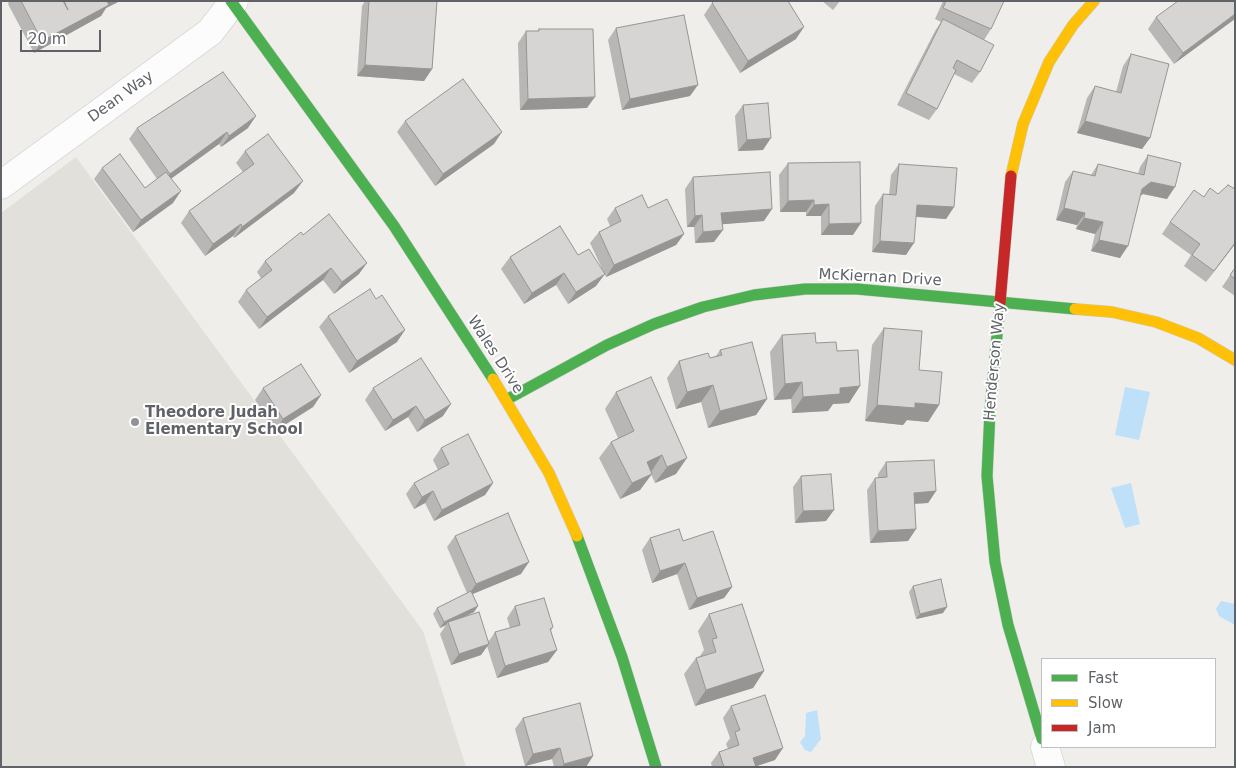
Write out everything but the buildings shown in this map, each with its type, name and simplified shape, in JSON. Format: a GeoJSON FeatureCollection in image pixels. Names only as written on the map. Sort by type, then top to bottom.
{"type":"FeatureCollection","features":[{"type":"Feature","properties":{"kind":"street","name":"Henderson Way"},"geometry":{"type":"LineString","coordinates":[[1041,736],[1008,625],[995,562],[987,476],[990,411],[1012,168],[1023,124],[1030,103],[1049,62],[1073,24],[1094,1]]}},
{"type":"Feature","properties":{"kind":"street","name":"Dean Way"},"geometry":{"type":"LineString","coordinates":[[1,186],[210,32],[232,2]]}},
{"type":"Feature","properties":{"kind":"street","name":"Wales Drive"},"geometry":{"type":"LineString","coordinates":[[232,2],[394,226],[506,400],[549,472],[589,564],[622,657],[656,767]]}},
{"type":"Feature","properties":{"kind":"street","name":"McKiernan Drive"},"geometry":{"type":"LineString","coordinates":[[506,400],[607,346],[654,324],[703,307],[754,295],[805,289],[857,289],[1112,312],[1156,322],[1198,338],[1235,360]]}},
{"type":"Feature","properties":{"kind":"street"},"geometry":{"type":"LineString","coordinates":[[1045,748],[1051,767]]}},
{"type":"Feature","properties":{"kind":"shaded area","name":"Theodore Judah Elementary School"},"geometry":{"type":"Polygon","coordinates":[[[76,157],[423,631],[466,767],[1,767],[1,213],[76,157]]]}},
{"type":"Feature","properties":{"kind":"water"},"geometry":{"type":"Polygon","coordinates":[[[1125,387],[1150,392],[1139,440],[1115,435],[1125,387]]]}},
{"type":"Feature","properties":{"kind":"water"},"geometry":{"type":"Polygon","coordinates":[[[1131,483],[1140,524],[1125,528],[1111,488],[1131,483]]]}},
{"type":"Feature","properties":{"kind":"water"},"geometry":{"type":"Polygon","coordinates":[[[1221,601],[1235,604],[1235,625],[1219,616],[1216,609],[1221,601]]]}},
{"type":"Feature","properties":{"kind":"water"},"geometry":{"type":"Polygon","coordinates":[[[817,710],[821,739],[811,752],[805,750],[800,742],[805,736],[806,713],[817,710]]]}},
{"type":"Feature","properties":{"kind":"traffic: fast"},"geometry":{"type":"LineString","coordinates":[[231,1],[394,226],[493,379]]}},
{"type":"Feature","properties":{"kind":"traffic: fast"},"geometry":{"type":"LineString","coordinates":[[506,400],[607,345],[654,324],[703,307],[754,295],[805,289],[857,289],[1075,309]]}},
{"type":"Feature","properties":{"kind":"traffic: fast"},"geometry":{"type":"LineString","coordinates":[[1000,303],[990,411],[987,476],[995,562],[1008,625],[1041,736]]}},
{"type":"Feature","properties":{"kind":"traffic: fast"},"geometry":{"type":"LineString","coordinates":[[577,536],[622,657],[656,767]]}},
{"type":"Feature","properties":{"kind":"traffic: slow"},"geometry":{"type":"LineString","coordinates":[[1011,176],[1023,124],[1049,62],[1073,25],[1094,1]]}},
{"type":"Feature","properties":{"kind":"traffic: slow"},"geometry":{"type":"LineString","coordinates":[[1075,309],[1112,312],[1156,322],[1198,338],[1235,360]]}},
{"type":"Feature","properties":{"kind":"traffic: slow"},"geometry":{"type":"LineString","coordinates":[[493,379],[549,473],[577,536]]}},
{"type":"Feature","properties":{"kind":"traffic: jam"},"geometry":{"type":"LineString","coordinates":[[1000,303],[1011,176]]}},
{"type":"Feature","properties":{"kind":"place","name":"Theodore Judah Elementary School"},"geometry":{"type":"Point","coordinates":[135,422]}}]}
